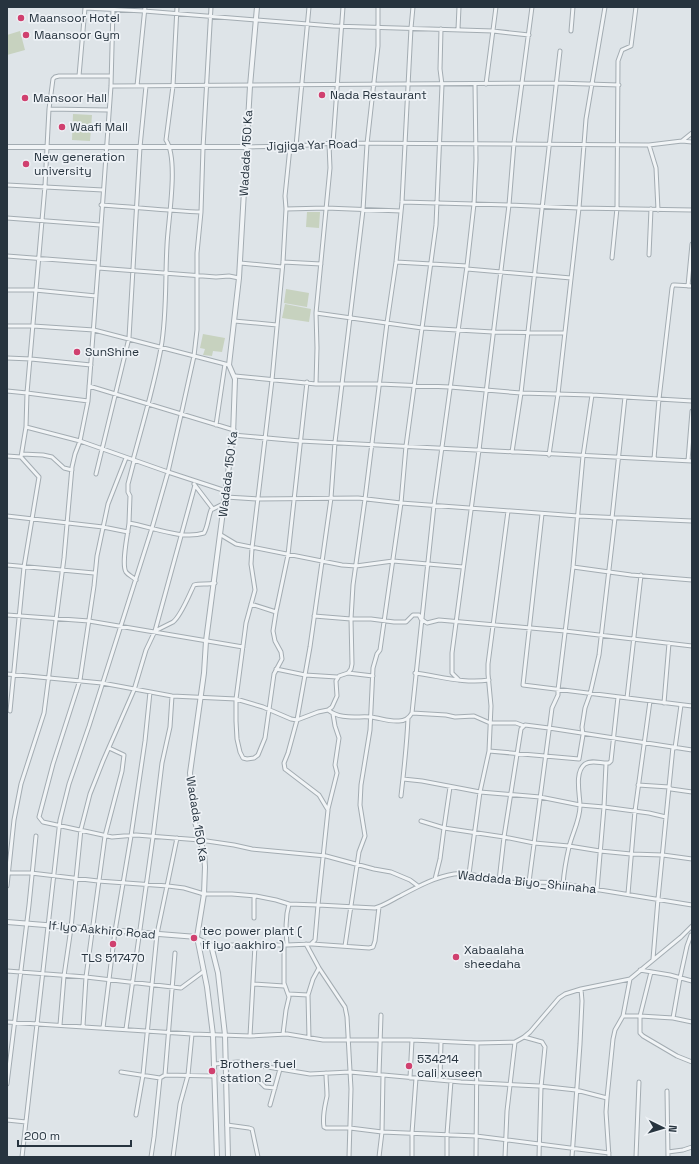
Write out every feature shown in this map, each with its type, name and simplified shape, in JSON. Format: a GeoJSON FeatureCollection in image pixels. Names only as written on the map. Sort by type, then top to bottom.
{"type":"FeatureCollection","features":[{"type":"Feature","properties":{"kind":"street"},"geometry":{"type":"LineString","coordinates":[[136,580],[124,569],[124,555],[129,524],[130,496],[128,492],[128,484],[148,405],[161,348],[164,327],[172,181],[171,147],[166,140],[173,86],[177,7]]}},
{"type":"Feature","properties":{"kind":"street"},"geometry":{"type":"LineString","coordinates":[[22,1157],[36,1024],[64,799],[89,726],[152,528],[182,415],[194,356],[197,330],[198,234],[201,212],[211,7]]}},
{"type":"Feature","properties":{"kind":"street","name":"Wadada 150 Ka"},"geometry":{"type":"LineString","coordinates":[[217,1157],[215,1076],[212,1035],[204,971],[198,938],[204,894],[205,867],[195,822],[190,773],[234,432],[235,376],[227,364],[239,278],[250,86],[257,7]]}},
{"type":"Feature","properties":{"kind":"street"},"geometry":{"type":"LineString","coordinates":[[296,146],[309,7]]}},
{"type":"Feature","properties":{"kind":"street"},"geometry":{"type":"LineString","coordinates":[[333,143],[343,7]]}},
{"type":"Feature","properties":{"kind":"street"},"geometry":{"type":"LineString","coordinates":[[328,810],[319,795],[284,769],[284,763],[297,720],[305,675],[331,498],[335,442],[363,210],[367,144],[374,85],[378,7]]}},
{"type":"Feature","properties":{"kind":"street"},"geometry":{"type":"LineString","coordinates":[[348,673],[352,669],[351,619],[353,586],[396,262],[402,202],[413,7]]}},
{"type":"Feature","properties":{"kind":"street"},"geometry":{"type":"LineString","coordinates":[[458,29],[459,7]]}},
{"type":"Feature","properties":{"kind":"street"},"geometry":{"type":"LineString","coordinates":[[486,84],[496,7]]}},
{"type":"Feature","properties":{"kind":"street"},"geometry":{"type":"LineString","coordinates":[[459,680],[452,673],[452,653],[479,450],[485,391],[509,205],[514,143],[532,7]]}},
{"type":"Feature","properties":{"kind":"street"},"geometry":{"type":"LineString","coordinates":[[570,31],[573,7]]}},
{"type":"Feature","properties":{"kind":"street"},"geometry":{"type":"LineString","coordinates":[[549,455],[558,394],[579,208],[583,144],[591,84],[605,7]]}},
{"type":"Feature","properties":{"kind":"street"},"geometry":{"type":"LineString","coordinates":[[612,258],[617,208],[618,61],[622,50],[631,46],[636,7]]}},
{"type":"Feature","properties":{"kind":"street"},"geometry":{"type":"LineString","coordinates":[[79,76],[85,8],[144,9],[176,14],[378,28],[493,30],[529,35]]}},
{"type":"Feature","properties":{"kind":"street"},"geometry":{"type":"LineString","coordinates":[[7,886],[14,820],[21,784],[44,713],[57,619],[72,470],[75,454],[80,441],[88,401],[108,110],[111,86],[113,8]]}},
{"type":"Feature","properties":{"kind":"street"},"geometry":{"type":"LineString","coordinates":[[137,86],[144,9]]}},
{"type":"Feature","properties":{"kind":"street"},"geometry":{"type":"LineString","coordinates":[[345,946],[360,847],[365,833],[360,805],[362,778],[372,717],[373,668],[377,654],[380,650],[393,561],[401,503],[406,446],[436,225],[442,85],[440,69],[441,29]]}},
{"type":"Feature","properties":{"kind":"street"},"geometry":{"type":"LineString","coordinates":[[512,452],[521,393],[560,51]]}},
{"type":"Feature","properties":{"kind":"street"},"geometry":{"type":"LineString","coordinates":[[10,711],[24,567],[39,476],[22,456],[26,428],[27,393],[45,186],[49,109],[53,79],[55,77],[111,76]]}},
{"type":"Feature","properties":{"kind":"street"},"geometry":{"type":"LineString","coordinates":[[111,86],[301,86],[337,84],[442,85],[557,83],[619,85]]}},
{"type":"Feature","properties":{"kind":"street"},"geometry":{"type":"LineString","coordinates":[[328,710],[333,714],[342,717],[372,717],[398,721],[408,718],[412,713],[415,673],[441,447],[467,267],[474,204],[475,84]]}},
{"type":"Feature","properties":{"kind":"street"},"geometry":{"type":"LineString","coordinates":[[96,474],[129,338],[140,147],[146,86]]}},
{"type":"Feature","properties":{"kind":"street"},"geometry":{"type":"LineString","coordinates":[[49,109],[108,110]]}},
{"type":"Feature","properties":{"kind":"street"},"geometry":{"type":"LineString","coordinates":[[682,141],[692,133]]}},
{"type":"Feature","properties":{"kind":"street","name":"Jigjiga Yar Road"},"geometry":{"type":"LineString","coordinates":[[7,147],[203,148],[296,146],[333,143],[649,145],[682,141],[692,142]]}},
{"type":"Feature","properties":{"kind":"street"},"geometry":{"type":"LineString","coordinates":[[316,384],[318,348],[316,312],[330,168],[329,144]]}},
{"type":"Feature","properties":{"kind":"street"},"geometry":{"type":"LineString","coordinates":[[649,145],[656,168],[658,210]]}},
{"type":"Feature","properties":{"kind":"street"},"geometry":{"type":"LineString","coordinates":[[290,146],[285,196],[286,209],[283,262],[272,380],[252,548],[251,564],[255,590],[246,623],[236,698],[237,739],[240,752],[243,758],[247,759],[254,758],[258,755],[265,738],[273,679],[276,669],[282,659],[281,652],[274,636],[276,612],[288,555],[307,382]]}},
{"type":"Feature","properties":{"kind":"street"},"geometry":{"type":"LineString","coordinates":[[7,186],[45,186],[103,190]]}},
{"type":"Feature","properties":{"kind":"street"},"geometry":{"type":"LineString","coordinates":[[402,202],[692,210]]}},
{"type":"Feature","properties":{"kind":"street"},"geometry":{"type":"LineString","coordinates":[[102,205],[201,212]]}},
{"type":"Feature","properties":{"kind":"street"},"geometry":{"type":"LineString","coordinates":[[286,209],[326,208],[401,211]]}},
{"type":"Feature","properties":{"kind":"street"},"geometry":{"type":"LineString","coordinates":[[649,255],[651,209]]}},
{"type":"Feature","properties":{"kind":"street"},"geometry":{"type":"LineString","coordinates":[[7,218],[100,225]]}},
{"type":"Feature","properties":{"kind":"street"},"geometry":{"type":"LineString","coordinates":[[654,459],[659,399],[672,288],[673,285],[690,286],[692,244]]}},
{"type":"Feature","properties":{"kind":"street"},"geometry":{"type":"LineString","coordinates":[[7,256],[98,263]]}},
{"type":"Feature","properties":{"kind":"street"},"geometry":{"type":"LineString","coordinates":[[283,262],[320,264]]}},
{"type":"Feature","properties":{"kind":"street"},"geometry":{"type":"LineString","coordinates":[[396,262],[467,267],[570,278]]}},
{"type":"Feature","properties":{"kind":"street"},"geometry":{"type":"LineString","coordinates":[[240,263],[282,267]]}},
{"type":"Feature","properties":{"kind":"street"},"geometry":{"type":"LineString","coordinates":[[98,268],[223,277],[229,276],[239,278]]}},
{"type":"Feature","properties":{"kind":"street"},"geometry":{"type":"LineString","coordinates":[[7,290],[35,290],[96,296]]}},
{"type":"Feature","properties":{"kind":"street"},"geometry":{"type":"LineString","coordinates":[[316,312],[422,328],[493,332],[564,333]]}},
{"type":"Feature","properties":{"kind":"street"},"geometry":{"type":"LineString","coordinates":[[234,321],[277,325]]}},
{"type":"Feature","properties":{"kind":"street"},"geometry":{"type":"LineString","coordinates":[[7,326],[94,330],[227,364],[216,425]]}},
{"type":"Feature","properties":{"kind":"street"},"geometry":{"type":"LineString","coordinates":[[7,358],[91,365]]}},
{"type":"Feature","properties":{"kind":"street"},"geometry":{"type":"LineString","coordinates":[[235,376],[316,384],[379,384],[450,387],[485,391],[692,401]]}},
{"type":"Feature","properties":{"kind":"street"},"geometry":{"type":"LineString","coordinates":[[89,386],[216,425],[234,432],[266,437],[300,441],[441,447],[549,455],[692,461]]}},
{"type":"Feature","properties":{"kind":"street"},"geometry":{"type":"LineString","coordinates":[[7,391],[88,401]]}},
{"type":"Feature","properties":{"kind":"street"},"geometry":{"type":"LineString","coordinates":[[529,882],[552,708],[558,695],[573,567],[583,456],[592,395]]}},
{"type":"Feature","properties":{"kind":"street"},"geometry":{"type":"LineString","coordinates":[[489,751],[579,759],[584,734],[582,727],[585,708],[598,661],[609,572],[626,397]]}},
{"type":"Feature","properties":{"kind":"street"},"geometry":{"type":"LineString","coordinates":[[688,461],[692,411]]}},
{"type":"Feature","properties":{"kind":"street"},"geometry":{"type":"LineString","coordinates":[[26,428],[80,441],[226,491]]}},
{"type":"Feature","properties":{"kind":"street"},"geometry":{"type":"LineString","coordinates":[[7,456],[43,454],[52,458],[64,468],[72,470]]}},
{"type":"Feature","properties":{"kind":"street"},"geometry":{"type":"LineString","coordinates":[[126,458],[108,504],[103,527],[94,574],[80,680],[53,764],[39,817],[43,822],[81,829],[112,837],[131,836],[200,840],[234,845],[252,850],[322,856],[392,872],[410,880],[418,886]]}},
{"type":"Feature","properties":{"kind":"street"},"geometry":{"type":"LineString","coordinates":[[193,480],[194,484],[213,509]]}},
{"type":"Feature","properties":{"kind":"street"},"geometry":{"type":"LineString","coordinates":[[60,1025],[64,976],[71,928],[81,829],[90,794],[134,690],[146,650],[155,631],[194,484]]}},
{"type":"Feature","properties":{"kind":"street"},"geometry":{"type":"LineString","coordinates":[[226,497],[258,500],[294,498],[365,499],[542,514],[692,521]]}},
{"type":"Feature","properties":{"kind":"street"},"geometry":{"type":"LineString","coordinates":[[129,524],[181,534],[196,535],[204,533],[207,528],[208,518],[213,509],[225,503]]}},
{"type":"Feature","properties":{"kind":"street"},"geometry":{"type":"LineString","coordinates":[[469,874],[480,792],[489,751],[491,696],[488,664],[508,511]]}},
{"type":"Feature","properties":{"kind":"street"},"geometry":{"type":"LineString","coordinates":[[542,514],[523,685],[692,706]]}},
{"type":"Feature","properties":{"kind":"street"},"geometry":{"type":"LineString","coordinates":[[7,516],[66,522],[128,532]]}},
{"type":"Feature","properties":{"kind":"street"},"geometry":{"type":"LineString","coordinates":[[221,535],[236,544],[335,564],[356,566],[393,561],[463,567]]}},
{"type":"Feature","properties":{"kind":"street"},"geometry":{"type":"LineString","coordinates":[[7,566],[94,574]]}},
{"type":"Feature","properties":{"kind":"street"},"geometry":{"type":"LineString","coordinates":[[573,567],[692,580]]}},
{"type":"Feature","properties":{"kind":"street"},"geometry":{"type":"LineString","coordinates":[[627,698],[641,575]]}},
{"type":"Feature","properties":{"kind":"street"},"geometry":{"type":"LineString","coordinates":[[155,631],[174,621],[181,613],[183,605],[194,585],[214,583]]}},
{"type":"Feature","properties":{"kind":"street"},"geometry":{"type":"LineString","coordinates":[[251,604],[276,612]]}},
{"type":"Feature","properties":{"kind":"street"},"geometry":{"type":"LineString","coordinates":[[7,615],[89,621],[120,625],[243,647]]}},
{"type":"Feature","properties":{"kind":"street"},"geometry":{"type":"LineString","coordinates":[[314,616],[406,622],[414,615],[419,615],[421,619],[427,623],[439,620],[565,631],[692,646]]}},
{"type":"Feature","properties":{"kind":"street"},"geometry":{"type":"LineString","coordinates":[[664,703],[669,643]]}},
{"type":"Feature","properties":{"kind":"street"},"geometry":{"type":"LineString","coordinates":[[276,669],[305,675],[337,677],[348,673],[373,676]]}},
{"type":"Feature","properties":{"kind":"street"},"geometry":{"type":"LineString","coordinates":[[415,673],[459,680],[489,680]]}},
{"type":"Feature","properties":{"kind":"street"},"geometry":{"type":"LineString","coordinates":[[7,674],[80,680],[172,696],[236,698],[297,720],[328,710],[332,707],[337,696],[337,677]]}},
{"type":"Feature","properties":{"kind":"street"},"geometry":{"type":"LineString","coordinates":[[103,1028],[115,931],[145,741],[150,692]]}},
{"type":"Feature","properties":{"kind":"street"},"geometry":{"type":"LineString","coordinates":[[126,1029],[147,884],[162,763],[170,727],[172,696]]}},
{"type":"Feature","properties":{"kind":"street"},"geometry":{"type":"LineString","coordinates":[[562,884],[569,846],[577,821],[580,805],[578,781],[581,769],[587,762],[606,764],[611,760],[618,697]]}},
{"type":"Feature","properties":{"kind":"street"},"geometry":{"type":"LineString","coordinates":[[628,894],[634,811],[650,701]]}},
{"type":"Feature","properties":{"kind":"street"},"geometry":{"type":"LineString","coordinates":[[653,959],[669,787],[681,705]]}},
{"type":"Feature","properties":{"kind":"street"},"geometry":{"type":"LineString","coordinates":[[412,713],[446,714],[455,717],[474,716],[490,723],[549,728],[692,750]]}},
{"type":"Feature","properties":{"kind":"street"},"geometry":{"type":"LineString","coordinates":[[311,944],[315,940],[322,856],[326,837],[328,810],[337,773],[335,765],[339,738],[334,726],[333,714]]}},
{"type":"Feature","properties":{"kind":"street"},"geometry":{"type":"LineString","coordinates":[[400,796],[403,779],[404,755],[407,745],[408,718]]}},
{"type":"Feature","properties":{"kind":"street"},"geometry":{"type":"LineString","coordinates":[[499,881],[504,837],[512,794],[521,729],[525,726]]}},
{"type":"Feature","properties":{"kind":"street"},"geometry":{"type":"LineString","coordinates":[[83,1026],[86,978],[98,882],[105,836],[122,771],[124,755],[109,748]]}},
{"type":"Feature","properties":{"kind":"street"},"geometry":{"type":"LineString","coordinates":[[597,890],[606,764]]}},
{"type":"Feature","properties":{"kind":"street"},"geometry":{"type":"LineString","coordinates":[[403,779],[480,792],[540,797],[580,805],[604,806],[666,817]]}},
{"type":"Feature","properties":{"kind":"street"},"geometry":{"type":"LineString","coordinates":[[638,785],[669,787],[671,789],[692,792]]}},
{"type":"Feature","properties":{"kind":"street"},"geometry":{"type":"LineString","coordinates":[[435,879],[440,858],[450,787]]}},
{"type":"Feature","properties":{"kind":"street"},"geometry":{"type":"LineString","coordinates":[[421,821],[444,828],[534,843],[569,846],[600,851],[663,855],[692,859]]}},
{"type":"Feature","properties":{"kind":"street"},"geometry":{"type":"LineString","coordinates":[[7,1084],[36,836]]}},
{"type":"Feature","properties":{"kind":"street"},"geometry":{"type":"LineString","coordinates":[[136,1115],[143,1075],[157,934],[177,838]]}},
{"type":"Feature","properties":{"kind":"street","name":"Waddada Biyo_Shiinaha"},"geometry":{"type":"LineString","coordinates":[[8,873],[31,873],[98,882],[168,886],[184,888],[204,894],[256,896],[289,904],[376,908],[418,886],[435,879],[455,874],[469,874],[506,882],[545,882],[562,884],[692,905]]}},
{"type":"Feature","properties":{"kind":"street"},"geometry":{"type":"LineString","coordinates":[[254,918],[253,902],[256,896]]}},
{"type":"Feature","properties":{"kind":"street"},"geometry":{"type":"LineString","coordinates":[[283,1034],[289,994],[284,986],[285,929],[286,914],[289,904]]}},
{"type":"Feature","properties":{"kind":"street"},"geometry":{"type":"LineString","coordinates":[[198,938],[209,944],[311,944],[369,948],[374,946],[379,906]]}},
{"type":"Feature","properties":{"kind":"street","name":"If Iyo Aakhiro Road"},"geometry":{"type":"LineString","coordinates":[[7,922],[198,938]]}},
{"type":"Feature","properties":{"kind":"street"},"geometry":{"type":"LineString","coordinates":[[7,1022],[212,1035],[250,1036],[293,1034],[323,1040],[381,1039],[476,1043],[515,1042],[524,1038],[544,1017],[559,998],[565,994],[580,989],[630,979],[681,937],[692,926]]}},
{"type":"Feature","properties":{"kind":"street"},"geometry":{"type":"LineString","coordinates":[[681,937],[691,935]]}},
{"type":"Feature","properties":{"kind":"street"},"geometry":{"type":"LineString","coordinates":[[673,1018],[680,978],[691,935]]}},
{"type":"Feature","properties":{"kind":"street"},"geometry":{"type":"LineString","coordinates":[[209,944],[212,949],[218,972],[225,1035],[228,1157]]}},
{"type":"Feature","properties":{"kind":"street"},"geometry":{"type":"LineString","coordinates":[[306,944],[319,968],[345,1007],[347,1017],[350,1072],[349,1157]]}},
{"type":"Feature","properties":{"kind":"street"},"geometry":{"type":"LineString","coordinates":[[250,1036],[255,945]]}},
{"type":"Feature","properties":{"kind":"street"},"geometry":{"type":"LineString","coordinates":[[165,1075],[175,953]]}},
{"type":"Feature","properties":{"kind":"street"},"geometry":{"type":"LineString","coordinates":[[309,1038],[308,995],[313,979],[319,968]]}},
{"type":"Feature","properties":{"kind":"street"},"geometry":{"type":"LineString","coordinates":[[640,970],[692,981]]}},
{"type":"Feature","properties":{"kind":"street"},"geometry":{"type":"LineString","coordinates":[[7,971],[21,973],[43,973],[172,988],[181,988],[204,971]]}},
{"type":"Feature","properties":{"kind":"street"},"geometry":{"type":"LineString","coordinates":[[651,972],[640,1016],[640,1033],[677,1056],[686,1061],[692,1062]]}},
{"type":"Feature","properties":{"kind":"street"},"geometry":{"type":"LineString","coordinates":[[609,1157],[606,1112],[613,1039],[615,1030],[623,1016],[630,979]]}},
{"type":"Feature","properties":{"kind":"street"},"geometry":{"type":"LineString","coordinates":[[253,984],[284,986]]}},
{"type":"Feature","properties":{"kind":"street"},"geometry":{"type":"LineString","coordinates":[[572,1157],[581,1024],[582,1001],[580,989]]}},
{"type":"Feature","properties":{"kind":"street"},"geometry":{"type":"LineString","coordinates":[[289,994],[308,995]]}},
{"type":"Feature","properties":{"kind":"street"},"geometry":{"type":"LineString","coordinates":[[379,1157],[382,1132],[380,1015]]}},
{"type":"Feature","properties":{"kind":"street"},"geometry":{"type":"LineString","coordinates":[[623,1016],[673,1018],[692,1022]]}},
{"type":"Feature","properties":{"kind":"street"},"geometry":{"type":"LineString","coordinates":[[173,1157],[180,1104],[188,1075],[192,1034]]}},
{"type":"Feature","properties":{"kind":"street"},"geometry":{"type":"LineString","coordinates":[[524,1038],[544,1044],[545,1047],[541,1087],[539,1157]]}},
{"type":"Feature","properties":{"kind":"street"},"geometry":{"type":"LineString","coordinates":[[410,1078],[412,1040]]}},
{"type":"Feature","properties":{"kind":"street"},"geometry":{"type":"LineString","coordinates":[[440,1080],[441,1042]]}},
{"type":"Feature","properties":{"kind":"street"},"geometry":{"type":"LineString","coordinates":[[505,1157],[510,1084],[515,1042]]}},
{"type":"Feature","properties":{"kind":"street"},"geometry":{"type":"LineString","coordinates":[[476,1043],[476,1157]]}},
{"type":"Feature","properties":{"kind":"street"},"geometry":{"type":"LineString","coordinates":[[214,1064],[238,1062],[310,1074],[350,1072],[410,1078],[510,1084],[576,1090],[607,1098]]}},
{"type":"Feature","properties":{"kind":"street"},"geometry":{"type":"LineString","coordinates":[[270,1105],[280,1069]]}},
{"type":"Feature","properties":{"kind":"street"},"geometry":{"type":"LineString","coordinates":[[121,1072],[160,1078],[165,1075],[215,1076]]}},
{"type":"Feature","properties":{"kind":"street"},"geometry":{"type":"LineString","coordinates":[[326,1073],[327,1092],[324,1104],[324,1127],[350,1128],[382,1132],[476,1136],[609,1153]]}},
{"type":"Feature","properties":{"kind":"street"},"geometry":{"type":"LineString","coordinates":[[150,1157],[154,1137],[160,1078]]}},
{"type":"Feature","properties":{"kind":"street"},"geometry":{"type":"LineString","coordinates":[[256,1078],[265,1086],[275,1088]]}},
{"type":"Feature","properties":{"kind":"street"},"geometry":{"type":"LineString","coordinates":[[412,1157],[412,1133],[416,1078]]}},
{"type":"Feature","properties":{"kind":"street"},"geometry":{"type":"LineString","coordinates":[[447,1157],[447,1134],[451,1081]]}},
{"type":"Feature","properties":{"kind":"street"},"geometry":{"type":"LineString","coordinates":[[636,1157],[639,1082]]}},
{"type":"Feature","properties":{"kind":"street"},"geometry":{"type":"LineString","coordinates":[[667,1091],[668,1157]]}},
{"type":"Feature","properties":{"kind":"street"},"geometry":{"type":"LineString","coordinates":[[7,1120],[26,1122]]}},
{"type":"Feature","properties":{"kind":"street"},"geometry":{"type":"LineString","coordinates":[[227,1125],[249,1128],[252,1130],[258,1157]]}},
{"type":"Feature","properties":{"kind":"street"},"geometry":{"type":"LineString","coordinates":[[668,1152],[692,1147]]}},
{"type":"Feature","properties":{"kind":"green space"},"geometry":{"type":"Polygon","coordinates":[[[20,31],[25,50],[7,55],[7,35],[20,31]]]}},
{"type":"Feature","properties":{"kind":"green space"},"geometry":{"type":"Polygon","coordinates":[[[73,114],[92,115],[90,141],[72,140],[73,114]]]}},
{"type":"Feature","properties":{"kind":"green space"},"geometry":{"type":"Polygon","coordinates":[[[307,212],[320,212],[319,228],[306,227],[307,212]]]}},
{"type":"Feature","properties":{"kind":"green space"},"geometry":{"type":"Polygon","coordinates":[[[286,289],[309,293],[307,307],[284,303],[286,289]]]}},
{"type":"Feature","properties":{"kind":"green space"},"geometry":{"type":"Polygon","coordinates":[[[285,304],[311,309],[309,322],[282,318],[285,304]]]}},
{"type":"Feature","properties":{"kind":"green space"},"geometry":{"type":"Polygon","coordinates":[[[203,334],[225,338],[222,352],[213,351],[212,356],[203,355],[205,349],[200,348],[203,334]]]}},
{"type":"Feature","properties":{"kind":"place","name":"Maansoor Hotel"},"geometry":{"type":"Point","coordinates":[21,18]}},
{"type":"Feature","properties":{"kind":"place","name":"Maansoor Gym"},"geometry":{"type":"Point","coordinates":[26,35]}},
{"type":"Feature","properties":{"kind":"place","name":"Nada Restaurant"},"geometry":{"type":"Point","coordinates":[322,95]}},
{"type":"Feature","properties":{"kind":"place","name":"Mansoor Hall"},"geometry":{"type":"Point","coordinates":[25,98]}},
{"type":"Feature","properties":{"kind":"place","name":"Waafi Mall"},"geometry":{"type":"Point","coordinates":[62,127]}},
{"type":"Feature","properties":{"kind":"place","name":"New generation university"},"geometry":{"type":"Point","coordinates":[26,164]}},
{"type":"Feature","properties":{"kind":"place","name":"SunShine"},"geometry":{"type":"Point","coordinates":[77,352]}},
{"type":"Feature","properties":{"kind":"place","name":"tec power plant ( if iyo aakhiro )"},"geometry":{"type":"Point","coordinates":[194,938]}},
{"type":"Feature","properties":{"kind":"place","name":"TLS 517470"},"geometry":{"type":"Point","coordinates":[113,944]}},
{"type":"Feature","properties":{"kind":"place","name":"Xabaalaha sheedaha"},"geometry":{"type":"Point","coordinates":[456,957]}},
{"type":"Feature","properties":{"kind":"place","name":"534214 cali xuseen"},"geometry":{"type":"Point","coordinates":[409,1066]}},
{"type":"Feature","properties":{"kind":"place","name":"Brothers fuel station 2"},"geometry":{"type":"Point","coordinates":[212,1071]}}]}
